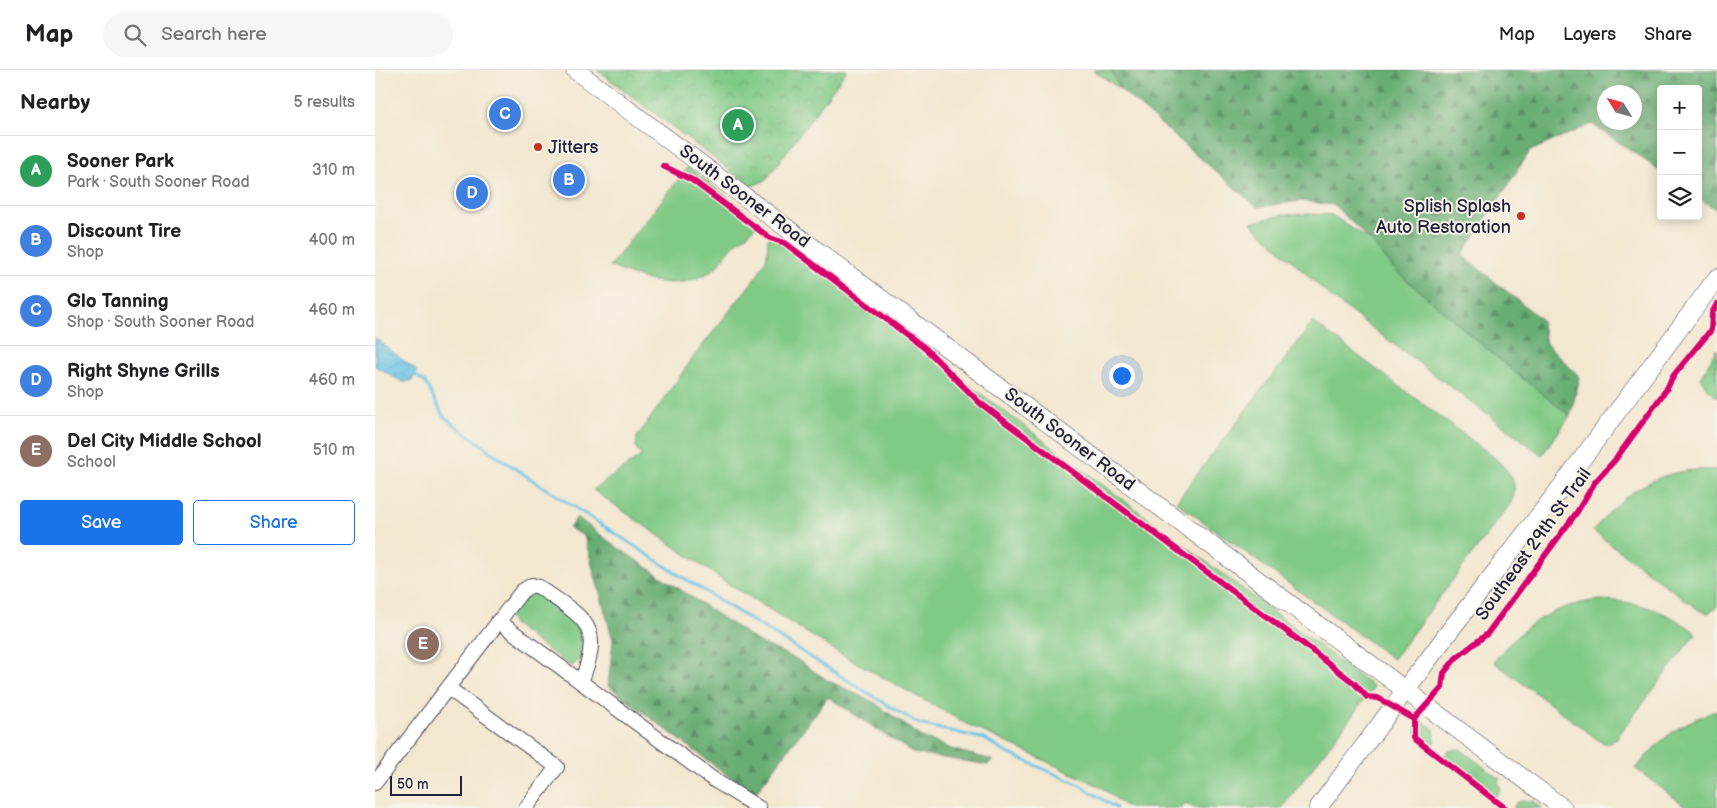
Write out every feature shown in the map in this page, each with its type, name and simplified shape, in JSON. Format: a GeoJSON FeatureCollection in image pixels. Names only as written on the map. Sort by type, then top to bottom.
{"type":"FeatureCollection","features":[{"type":"Feature","properties":{"kind":"main road","name":"South Sooner Road"},"geometry":{"type":"LineString","coordinates":[[575,70],[1563,808]]}},
{"type":"Feature","properties":{"kind":"main road"},"geometry":{"type":"LineString","coordinates":[[1318,808],[1717,278]]}},
{"type":"Feature","properties":{"kind":"street"},"geometry":{"type":"LineString","coordinates":[[375,783],[498,621],[522,591],[532,585],[539,587],[581,617],[589,629],[592,644],[581,682]]}},
{"type":"Feature","properties":{"kind":"street"},"geometry":{"type":"LineString","coordinates":[[498,621],[714,780],[759,808]]}},
{"type":"Feature","properties":{"kind":"street"},"geometry":{"type":"LineString","coordinates":[[448,688],[557,767],[526,808]]}},
{"type":"Feature","properties":{"kind":"green space"},"geometry":{"type":"Polygon","coordinates":[[[597,70],[847,70],[765,181],[751,186],[597,70]]]}},
{"type":"Feature","properties":{"kind":"green space"},"geometry":{"type":"Polygon","coordinates":[[[1093,70],[1111,70],[1120,89],[1093,70]]]}},
{"type":"Feature","properties":{"kind":"green space"},"geometry":{"type":"Polygon","coordinates":[[[1111,70],[1717,70],[1717,210],[1702,200],[1702,85],[1657,85],[1657,168],[1601,130],[1642,130],[1642,85],[1597,85],[1597,127],[1592,124],[1530,151],[1462,255],[1541,319],[1546,343],[1580,377],[1570,416],[1502,362],[1395,270],[1371,241],[1334,205],[1301,201],[1257,207],[1120,89],[1111,70]]]}},
{"type":"Feature","properties":{"kind":"green space"},"geometry":{"type":"Polygon","coordinates":[[[688,167],[759,222],[756,226],[734,245],[715,268],[696,279],[671,283],[659,282],[634,276],[610,266],[688,167]]]}},
{"type":"Feature","properties":{"kind":"green space"},"geometry":{"type":"Polygon","coordinates":[[[1280,215],[1332,215],[1371,241],[1395,270],[1570,416],[1542,455],[1332,298],[1251,223],[1280,215]]]}},
{"type":"Feature","properties":{"kind":"green space"},"geometry":{"type":"Polygon","coordinates":[[[772,234],[933,358],[1374,687],[1282,808],[1194,808],[1186,803],[1181,808],[1128,808],[1101,787],[965,723],[841,654],[727,583],[593,490],[641,456],[636,447],[637,437],[695,355],[757,276],[767,257],[768,239],[772,234]]]}},
{"type":"Feature","properties":{"kind":"green space"},"geometry":{"type":"Polygon","coordinates":[[[1313,322],[1494,457],[1514,483],[1511,503],[1393,659],[1176,502],[1313,322]]]}},
{"type":"Feature","properties":{"kind":"green space"},"geometry":{"type":"Polygon","coordinates":[[[1717,349],[1717,398],[1705,386],[1701,377],[1717,349]]]}},
{"type":"Feature","properties":{"kind":"green space"},"geometry":{"type":"Polygon","coordinates":[[[1717,470],[1717,606],[1708,613],[1699,610],[1593,531],[1618,504],[1647,484],[1679,472],[1717,470]]]}},
{"type":"Feature","properties":{"kind":"green space"},"geometry":{"type":"Polygon","coordinates":[[[577,517],[614,545],[757,641],[796,659],[827,680],[875,703],[922,737],[954,750],[992,760],[988,765],[913,753],[828,697],[754,795],[608,686],[613,640],[584,536],[569,528],[577,517]]]}},
{"type":"Feature","properties":{"kind":"green space"},"geometry":{"type":"Polygon","coordinates":[[[536,592],[569,616],[580,632],[583,641],[581,654],[571,667],[513,624],[509,616],[527,593],[536,592]]]}},
{"type":"Feature","properties":{"kind":"green space"},"geometry":{"type":"Polygon","coordinates":[[[1601,600],[1640,605],[1663,613],[1696,633],[1616,739],[1609,744],[1601,742],[1494,662],[1516,637],[1541,619],[1569,606],[1601,600]]]}},
{"type":"Feature","properties":{"kind":"green space"},"geometry":{"type":"Polygon","coordinates":[[[1717,711],[1717,808],[1688,808],[1636,769],[1653,749],[1672,733],[1693,720],[1717,711]]]}},
{"type":"Feature","properties":{"kind":"green space"},"geometry":{"type":"Polygon","coordinates":[[[1417,718],[1434,729],[1435,741],[1431,747],[1416,735],[1417,718]]]}},
{"type":"Feature","properties":{"kind":"green space"},"geometry":{"type":"Polygon","coordinates":[[[1460,749],[1500,779],[1498,781],[1501,790],[1495,797],[1443,758],[1448,751],[1460,749]]]}},
{"type":"Feature","properties":{"kind":"green space"},"geometry":{"type":"Polygon","coordinates":[[[1525,800],[1529,802],[1531,800],[1542,808],[1513,808],[1518,802],[1525,800]]]}},
{"type":"Feature","properties":{"kind":"water"},"geometry":{"type":"Polygon","coordinates":[[[375,338],[417,371],[412,381],[403,382],[375,366],[375,338]]]}},
{"type":"Feature","properties":{"kind":"waterway"},"geometry":{"type":"LineString","coordinates":[[412,373],[425,382],[444,417],[505,462],[682,577],[897,711],[919,724],[985,739],[1003,751],[1080,785],[1116,808]]}},
{"type":"Feature","properties":{"kind":"cycle path"},"geometry":{"type":"LineString","coordinates":[[663,166],[692,180],[770,238],[785,243],[926,349],[980,403],[1301,642],[1354,683],[1367,697],[1378,698],[1414,719],[1414,738],[1505,808]]}},
{"type":"Feature","properties":{"kind":"cycle path","name":"Southeast 29th St Trail"},"geometry":{"type":"LineString","coordinates":[[1414,719],[1442,688],[1444,673],[1456,658],[1487,634],[1577,512],[1595,482],[1615,460],[1666,390],[1674,375],[1711,330],[1712,313],[1717,304]]}},
{"type":"Feature","properties":{"kind":"place","name":"Glo Tanning"},"geometry":{"type":"Point","coordinates":[505,114]}},
{"type":"Feature","properties":{"kind":"place","name":"Sooner Park"},"geometry":{"type":"Point","coordinates":[738,125]}},
{"type":"Feature","properties":{"kind":"place","name":"Jitters"},"geometry":{"type":"Point","coordinates":[538,147]}},
{"type":"Feature","properties":{"kind":"place","name":"Discount Tire"},"geometry":{"type":"Point","coordinates":[569,180]}},
{"type":"Feature","properties":{"kind":"place","name":"Right Shyne Grills"},"geometry":{"type":"Point","coordinates":[472,193]}},
{"type":"Feature","properties":{"kind":"place","name":"Splish Splash Auto Restoration"},"geometry":{"type":"Point","coordinates":[1521,216]}},
{"type":"Feature","properties":{"kind":"place","name":"Del City Middle School"},"geometry":{"type":"Point","coordinates":[423,644]}}]}
